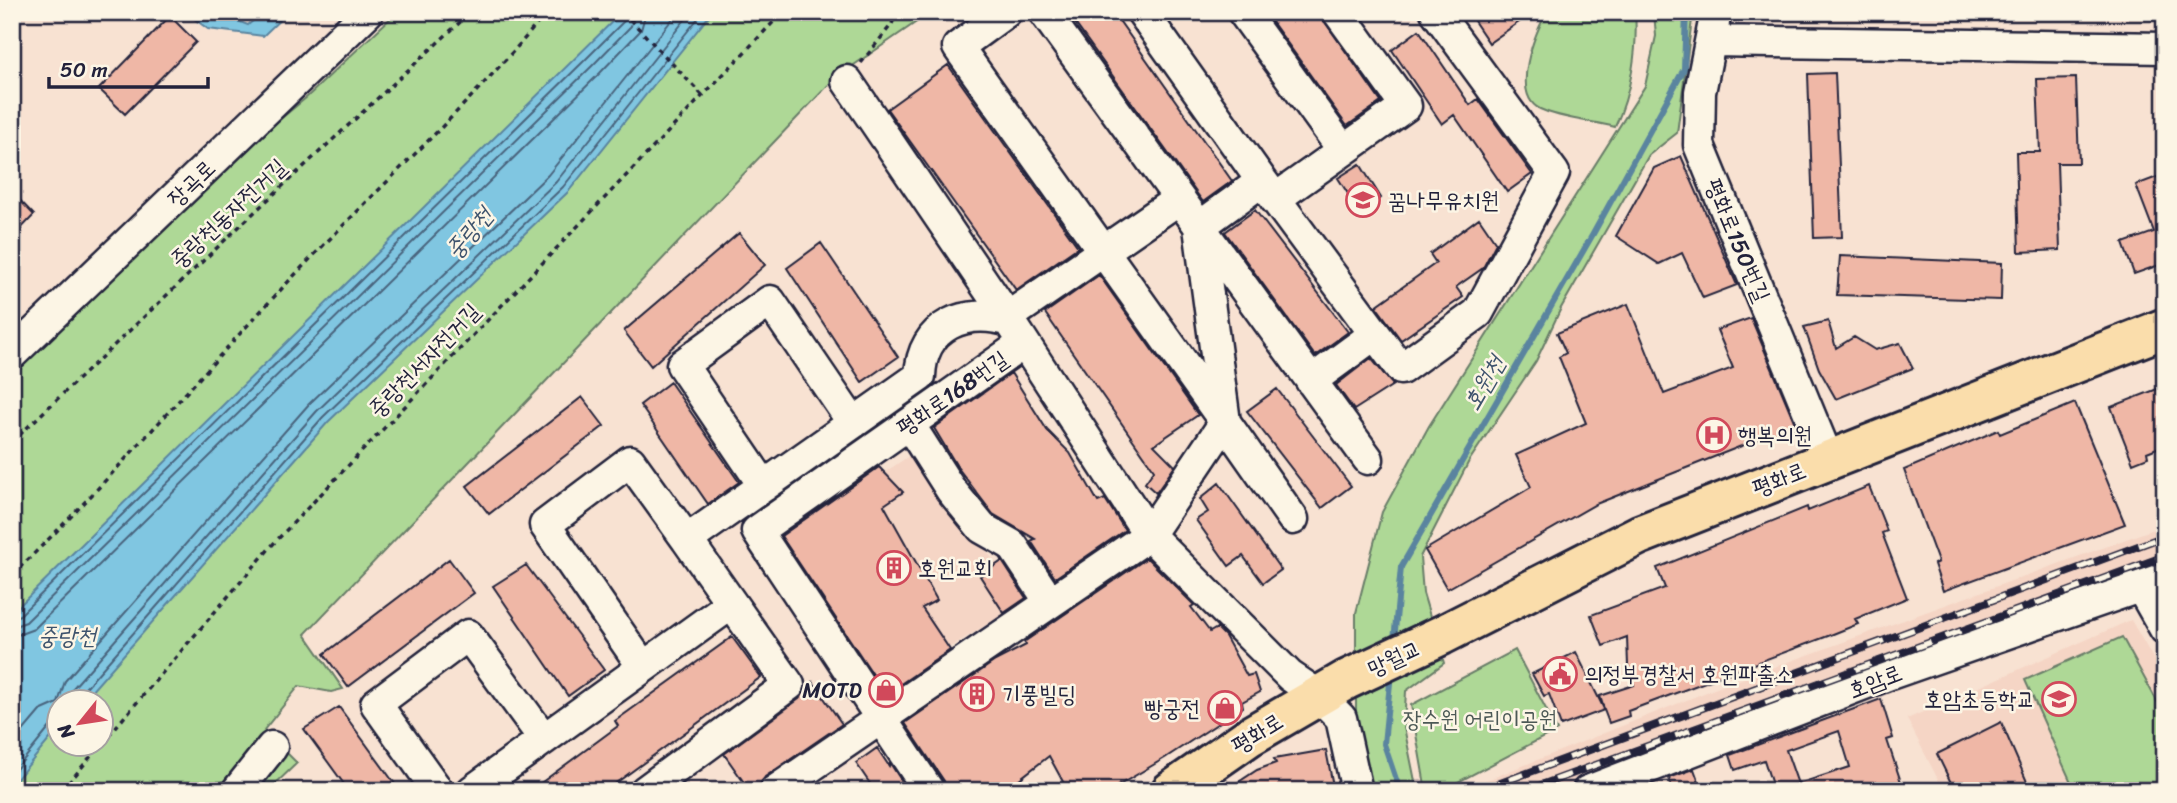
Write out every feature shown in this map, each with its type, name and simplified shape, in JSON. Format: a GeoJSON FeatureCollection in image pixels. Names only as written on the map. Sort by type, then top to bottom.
{"type":"FeatureCollection","features":[{"type":"Feature","properties":{"kind":"main road","name":"평화로"},"geometry":{"type":"LineString","coordinates":[[1442,635],[1639,535],[2165,328]]}},
{"type":"Feature","properties":{"kind":"main road","name":"망월교"},"geometry":{"type":"LineString","coordinates":[[1332,687],[1442,635]]}},
{"type":"Feature","properties":{"kind":"main road","name":"평화로"},"geometry":{"type":"LineString","coordinates":[[1171,791],[1250,736],[1332,687]]}},
{"type":"Feature","properties":{"kind":"street","name":"장곡로"},"geometry":{"type":"LineString","coordinates":[[12,354],[368,12]]}},
{"type":"Feature","properties":{"kind":"street"},"geometry":{"type":"LineString","coordinates":[[1006,12],[958,47],[1293,519]]}},
{"type":"Feature","properties":{"kind":"street"},"geometry":{"type":"LineString","coordinates":[[1044,12],[1368,459]]}},
{"type":"Feature","properties":{"kind":"street"},"geometry":{"type":"LineString","coordinates":[[1142,12],[1401,369],[1478,313],[1553,173],[1436,12]]}},
{"type":"Feature","properties":{"kind":"street"},"geometry":{"type":"LineString","coordinates":[[1243,12],[1343,150]]}},
{"type":"Feature","properties":{"kind":"street"},"geometry":{"type":"LineString","coordinates":[[1199,227],[1343,150],[1406,106],[1338,12]]}},
{"type":"Feature","properties":{"kind":"street","name":"평화로150번길"},"geometry":{"type":"LineString","coordinates":[[1716,12],[1700,92],[1699,145],[1828,459]]}},
{"type":"Feature","properties":{"kind":"street"},"geometry":{"type":"LineString","coordinates":[[1712,41],[2165,48]]}},
{"type":"Feature","properties":{"kind":"street"},"geometry":{"type":"LineString","coordinates":[[847,81],[1014,327]]}},
{"type":"Feature","properties":{"kind":"street"},"geometry":{"type":"LineString","coordinates":[[1014,327],[1104,250],[1179,199]]}},
{"type":"Feature","properties":{"kind":"street"},"geometry":{"type":"LineString","coordinates":[[775,791],[1149,535],[1225,422],[1199,227]]}},
{"type":"Feature","properties":{"kind":"street"},"geometry":{"type":"LineString","coordinates":[[764,486],[682,365],[770,301],[853,423]]}},
{"type":"Feature","properties":{"kind":"street"},"geometry":{"type":"LineString","coordinates":[[687,540],[920,376],[922,356],[927,344],[953,322],[978,314],[1014,327]]}},
{"type":"Feature","properties":{"kind":"street","name":"평화로168번길"},"geometry":{"type":"LineString","coordinates":[[929,791],[757,531],[909,424],[1014,327],[1149,535],[1290,676],[1332,687],[1357,791]]}},
{"type":"Feature","properties":{"kind":"street"},"geometry":{"type":"LineString","coordinates":[[1311,381],[1375,334]]}},
{"type":"Feature","properties":{"kind":"street"},"geometry":{"type":"LineString","coordinates":[[909,424],[951,490],[982,528],[1012,545],[1050,602]]}},
{"type":"Feature","properties":{"kind":"street"},"geometry":{"type":"LineString","coordinates":[[643,667],[545,525],[630,461],[789,685],[645,791]]}},
{"type":"Feature","properties":{"kind":"street"},"geometry":{"type":"LineString","coordinates":[[2153,582],[2165,629]]}},
{"type":"Feature","properties":{"kind":"street","name":"호암로"},"geometry":{"type":"LineString","coordinates":[[1588,791],[1890,674],[2153,582]]}},
{"type":"Feature","properties":{"kind":"street"},"geometry":{"type":"LineString","coordinates":[[472,791],[731,604]]}},
{"type":"Feature","properties":{"kind":"street"},"geometry":{"type":"LineString","coordinates":[[439,791],[376,704],[468,635],[544,739]]}},
{"type":"Feature","properties":{"kind":"street"},"geometry":{"type":"LineString","coordinates":[[237,791],[272,747]]}},
{"type":"Feature","properties":{"kind":"path","name":"중랑천동자전거길"},"geometry":{"type":"LineString","coordinates":[[12,442],[261,205],[471,12]]}},
{"type":"Feature","properties":{"kind":"path"},"geometry":{"type":"LineString","coordinates":[[12,575],[90,499],[312,257],[501,67],[547,12]]}},
{"type":"Feature","properties":{"kind":"path"},"geometry":{"type":"LineString","coordinates":[[623,12],[703,96]]}},
{"type":"Feature","properties":{"kind":"path","name":"중랑천서자전거길"},"geometry":{"type":"LineString","coordinates":[[116,726],[275,542],[783,12]]}},
{"type":"Feature","properties":{"kind":"path"},"geometry":{"type":"LineString","coordinates":[[847,81],[892,24],[896,12]]}},
{"type":"Feature","properties":{"kind":"path","name":"중랑천서자전거길"},"geometry":{"type":"LineString","coordinates":[[62,791],[89,758]]}},
{"type":"Feature","properties":{"kind":"shaded area"},"geometry":{"type":"Polygon","coordinates":[[[909,456],[1026,600],[886,687],[787,538],[909,456]]]}},
{"type":"Feature","properties":{"kind":"shaded area"},"geometry":{"type":"Polygon","coordinates":[[[2165,525],[2165,567],[1779,705],[1555,791],[1460,791],[1714,689],[2165,525]]]}},
{"type":"Feature","properties":{"kind":"shaded area","name":"호암초등학교"},"geometry":{"type":"Polygon","coordinates":[[[2131,620],[2165,679],[2165,791],[1944,791],[1907,719],[2131,620]]]}},
{"type":"Feature","properties":{"kind":"green space"},"geometry":{"type":"Polygon","coordinates":[[[397,12],[931,12],[835,78],[305,634],[343,689],[331,692],[299,686],[264,730],[297,763],[268,791],[12,791],[12,374],[260,136],[307,97],[397,12]]]}},
{"type":"Feature","properties":{"kind":"green space"},"geometry":{"type":"Polygon","coordinates":[[[1547,12],[1635,12],[1632,71],[1615,127],[1557,115],[1540,109],[1531,101],[1526,77],[1528,62],[1547,12]]]}},
{"type":"Feature","properties":{"kind":"green space"},"geometry":{"type":"Polygon","coordinates":[[[1654,12],[1693,12],[1677,133],[1649,155],[1561,308],[1536,361],[1469,461],[1420,557],[1423,593],[1444,663],[1406,691],[1404,727],[1417,791],[1369,791],[1356,733],[1356,613],[1382,512],[1429,426],[1645,86],[1656,36],[1654,12]]]}},
{"type":"Feature","properties":{"kind":"green space"},"geometry":{"type":"Polygon","coordinates":[[[2122,637],[2165,716],[2165,791],[2075,791],[2025,680],[2122,637]]]}},
{"type":"Feature","properties":{"kind":"green space","name":"장수원 어린이공원"},"geometry":{"type":"Polygon","coordinates":[[[1515,650],[1557,730],[1441,791],[1426,791],[1411,705],[1515,650]]]}},
{"type":"Feature","properties":{"kind":"water"},"geometry":{"type":"Polygon","coordinates":[[[185,12],[215,12],[248,25],[263,12],[288,12],[263,36],[208,29],[185,12]]]}},
{"type":"Feature","properties":{"kind":"water","name":"중랑천"},"geometry":{"type":"Polygon","coordinates":[[[622,12],[712,12],[568,192],[328,422],[94,688],[46,688],[46,744],[12,785],[12,613],[622,12]]]}},
{"type":"Feature","properties":{"kind":"building"},"geometry":{"type":"Polygon","coordinates":[[[1067,12],[1113,12],[1232,181],[1203,202],[1067,12]]]}},
{"type":"Feature","properties":{"kind":"building"},"geometry":{"type":"Polygon","coordinates":[[[1265,12],[1318,12],[1381,102],[1347,126],[1265,12]]]}},
{"type":"Feature","properties":{"kind":"building"},"geometry":{"type":"Polygon","coordinates":[[[1468,12],[1512,12],[1519,22],[1489,43],[1468,12]]]}},
{"type":"Feature","properties":{"kind":"building"},"geometry":{"type":"Polygon","coordinates":[[[170,16],[196,42],[125,114],[99,89],[170,16]]]}},
{"type":"Feature","properties":{"kind":"building"},"geometry":{"type":"Polygon","coordinates":[[[1419,30],[1470,105],[1478,99],[1532,174],[1507,192],[1454,115],[1442,124],[1392,50],[1419,30]]]}},
{"type":"Feature","properties":{"kind":"building"},"geometry":{"type":"Polygon","coordinates":[[[948,65],[1078,247],[1016,290],[887,109],[948,65]]]}},
{"type":"Feature","properties":{"kind":"building"},"geometry":{"type":"Polygon","coordinates":[[[1835,73],[1842,237],[1814,238],[1808,74],[1835,73]]]}},
{"type":"Feature","properties":{"kind":"building"},"geometry":{"type":"Polygon","coordinates":[[[2076,78],[2079,163],[2057,163],[2060,250],[2019,252],[2016,152],[2040,152],[2037,79],[2076,78]]]}},
{"type":"Feature","properties":{"kind":"building"},"geometry":{"type":"Polygon","coordinates":[[[1681,156],[1737,285],[1703,298],[1682,253],[1659,264],[1616,236],[1654,168],[1681,156]]]}},
{"type":"Feature","properties":{"kind":"building"},"geometry":{"type":"Polygon","coordinates":[[[1360,164],[1381,198],[1359,211],[1338,178],[1360,164]]]}},
{"type":"Feature","properties":{"kind":"building"},"geometry":{"type":"Polygon","coordinates":[[[2165,174],[2165,263],[2134,274],[2123,243],[2154,232],[2136,185],[2165,174]]]}},
{"type":"Feature","properties":{"kind":"building"},"geometry":{"type":"Polygon","coordinates":[[[12,192],[34,215],[12,238],[12,192]]]}},
{"type":"Feature","properties":{"kind":"building"},"geometry":{"type":"Polygon","coordinates":[[[1255,210],[1348,332],[1315,356],[1225,232],[1255,210]]]}},
{"type":"Feature","properties":{"kind":"building"},"geometry":{"type":"Polygon","coordinates":[[[1479,218],[1496,243],[1483,268],[1456,287],[1463,297],[1401,340],[1376,306],[1436,263],[1430,254],[1479,218]]]}},
{"type":"Feature","properties":{"kind":"building"},"geometry":{"type":"Polygon","coordinates":[[[739,233],[765,265],[651,366],[624,331],[739,233]]]}},
{"type":"Feature","properties":{"kind":"building"},"geometry":{"type":"Polygon","coordinates":[[[821,243],[898,357],[862,382],[787,268],[821,243]]]}},
{"type":"Feature","properties":{"kind":"building"},"geometry":{"type":"Polygon","coordinates":[[[1840,256],[2002,263],[2001,300],[1837,295],[1840,256]]]}},
{"type":"Feature","properties":{"kind":"building"},"geometry":{"type":"Polygon","coordinates":[[[1099,275],[1198,415],[1154,445],[1175,466],[1156,493],[1145,483],[1154,470],[1045,313],[1099,275]]]}},
{"type":"Feature","properties":{"kind":"building"},"geometry":{"type":"Polygon","coordinates":[[[1628,304],[1664,394],[1733,368],[1717,330],[1751,318],[1797,428],[1754,441],[1596,504],[1447,589],[1425,550],[1531,487],[1516,455],[1586,423],[1559,357],[1566,353],[1557,333],[1628,304]]]}},
{"type":"Feature","properties":{"kind":"building"},"geometry":{"type":"Polygon","coordinates":[[[1828,321],[1836,348],[1854,337],[1875,350],[1900,343],[1913,368],[1836,399],[1819,369],[1804,327],[1828,321]]]}},
{"type":"Feature","properties":{"kind":"building"},"geometry":{"type":"Polygon","coordinates":[[[1371,358],[1393,385],[1354,410],[1336,385],[1371,358]]]}},
{"type":"Feature","properties":{"kind":"building"},"geometry":{"type":"Polygon","coordinates":[[[1011,373],[1047,430],[1070,453],[1098,502],[1105,499],[1125,530],[1055,578],[1031,541],[1035,539],[993,514],[958,468],[934,428],[1011,373]]]}},
{"type":"Feature","properties":{"kind":"building"},"geometry":{"type":"Polygon","coordinates":[[[670,382],[739,482],[708,504],[640,405],[670,382]]]}},
{"type":"Feature","properties":{"kind":"building"},"geometry":{"type":"Polygon","coordinates":[[[2165,386],[2165,445],[2147,452],[2148,457],[2133,463],[2111,407],[2165,386]]]}},
{"type":"Feature","properties":{"kind":"building"},"geometry":{"type":"Polygon","coordinates":[[[1277,389],[1351,486],[1322,508],[1247,411],[1277,389]]]}},
{"type":"Feature","properties":{"kind":"building"},"geometry":{"type":"Polygon","coordinates":[[[582,397],[604,426],[489,514],[467,486],[582,397]]]}},
{"type":"Feature","properties":{"kind":"building"},"geometry":{"type":"Polygon","coordinates":[[[2075,403],[2125,524],[1943,591],[1934,564],[1938,562],[1904,470],[1998,430],[2000,434],[2075,403]]]}},
{"type":"Feature","properties":{"kind":"building"},"geometry":{"type":"Polygon","coordinates":[[[879,467],[903,492],[884,505],[937,600],[922,608],[950,650],[886,694],[781,536],[879,467]]]}},
{"type":"Feature","properties":{"kind":"building"},"geometry":{"type":"Polygon","coordinates":[[[1219,483],[1281,570],[1263,583],[1243,556],[1229,566],[1196,520],[1208,512],[1200,499],[1219,483]]]}},
{"type":"Feature","properties":{"kind":"building"},"geometry":{"type":"Polygon","coordinates":[[[1869,486],[1887,531],[1882,533],[1907,598],[1855,619],[1858,624],[1628,711],[1629,716],[1609,723],[1604,710],[1561,726],[1549,694],[1544,696],[1532,674],[1576,652],[1604,709],[1600,696],[1634,685],[1628,666],[1627,637],[1603,646],[1591,615],[1665,588],[1657,568],[1807,507],[1808,511],[1869,486]]]}},
{"type":"Feature","properties":{"kind":"building"},"geometry":{"type":"Polygon","coordinates":[[[1147,558],[1194,605],[1191,607],[1210,632],[1217,628],[1225,636],[1247,676],[1254,674],[1260,692],[1242,702],[1243,707],[1109,791],[1068,791],[1049,756],[1004,791],[946,791],[944,781],[905,723],[995,661],[1026,645],[1024,642],[1147,558]]]}},
{"type":"Feature","properties":{"kind":"building"},"geometry":{"type":"Polygon","coordinates":[[[449,559],[474,593],[348,687],[324,654],[449,559]]]}},
{"type":"Feature","properties":{"kind":"building"},"geometry":{"type":"Polygon","coordinates":[[[1002,561],[1026,598],[1004,613],[980,576],[1002,561]]]}},
{"type":"Feature","properties":{"kind":"building"},"geometry":{"type":"Polygon","coordinates":[[[526,565],[604,670],[568,696],[493,586],[526,565]]]}},
{"type":"Feature","properties":{"kind":"building"},"geometry":{"type":"Polygon","coordinates":[[[732,637],[761,677],[605,791],[530,791],[618,726],[615,721],[732,637]]]}},
{"type":"Feature","properties":{"kind":"building"},"geometry":{"type":"Polygon","coordinates":[[[813,682],[842,724],[765,777],[758,791],[750,791],[724,754],[799,699],[813,682]]]}},
{"type":"Feature","properties":{"kind":"building"},"geometry":{"type":"Polygon","coordinates":[[[1881,699],[1893,738],[1887,740],[1904,791],[1774,791],[1764,760],[1735,770],[1730,755],[1881,699]],[[1839,731],[1786,750],[1798,784],[1850,767],[1839,731]]]}},
{"type":"Feature","properties":{"kind":"building"},"geometry":{"type":"Polygon","coordinates":[[[339,707],[400,791],[349,791],[304,729],[339,707]]]}},
{"type":"Feature","properties":{"kind":"building"},"geometry":{"type":"Polygon","coordinates":[[[2001,722],[2031,791],[1955,791],[1937,754],[2001,722]]]}},
{"type":"Feature","properties":{"kind":"building"},"geometry":{"type":"Polygon","coordinates":[[[877,748],[908,791],[875,791],[856,763],[877,748]]]}},
{"type":"Feature","properties":{"kind":"building"},"geometry":{"type":"Polygon","coordinates":[[[1326,750],[1334,791],[1225,791],[1257,770],[1276,763],[1274,759],[1326,750]]]}},
{"type":"Feature","properties":{"kind":"building"},"geometry":{"type":"Polygon","coordinates":[[[1694,769],[1702,791],[1673,791],[1669,778],[1694,769]]]}},
{"type":"Feature","properties":{"kind":"waterway","name":"호원천"},"geometry":{"type":"LineString","coordinates":[[1394,641],[1401,567],[1593,234],[1684,69],[1686,12]]}},
{"type":"Feature","properties":{"kind":"waterway","name":"호원천"},"geometry":{"type":"LineString","coordinates":[[1391,673],[1384,744],[1400,791]]}},
{"type":"Feature","properties":{"kind":"railway"},"geometry":{"type":"LineString","coordinates":[[1479,791],[2165,536]]}},
{"type":"Feature","properties":{"kind":"railway"},"geometry":{"type":"LineString","coordinates":[[1525,791],[2165,556]]}},
{"type":"Feature","properties":{"kind":"place","name":"꿈나무유치원"},"geometry":{"type":"Point","coordinates":[1363,200]}},
{"type":"Feature","properties":{"kind":"place","name":"행복의원"},"geometry":{"type":"Point","coordinates":[1714,435]}},
{"type":"Feature","properties":{"kind":"place","name":"호원교회"},"geometry":{"type":"Point","coordinates":[894,568]}},
{"type":"Feature","properties":{"kind":"place","name":"의정부경찰서 호원파출소"},"geometry":{"type":"Point","coordinates":[1560,674]}},
{"type":"Feature","properties":{"kind":"place","name":"MOTD"},"geometry":{"type":"Point","coordinates":[886,690]}},
{"type":"Feature","properties":{"kind":"place","name":"기풍빌딩"},"geometry":{"type":"Point","coordinates":[977,694]}},
{"type":"Feature","properties":{"kind":"place","name":"호암초등학교"},"geometry":{"type":"Point","coordinates":[2059,699]}},
{"type":"Feature","properties":{"kind":"place","name":"빵궁전"},"geometry":{"type":"Point","coordinates":[1225,708]}}]}
